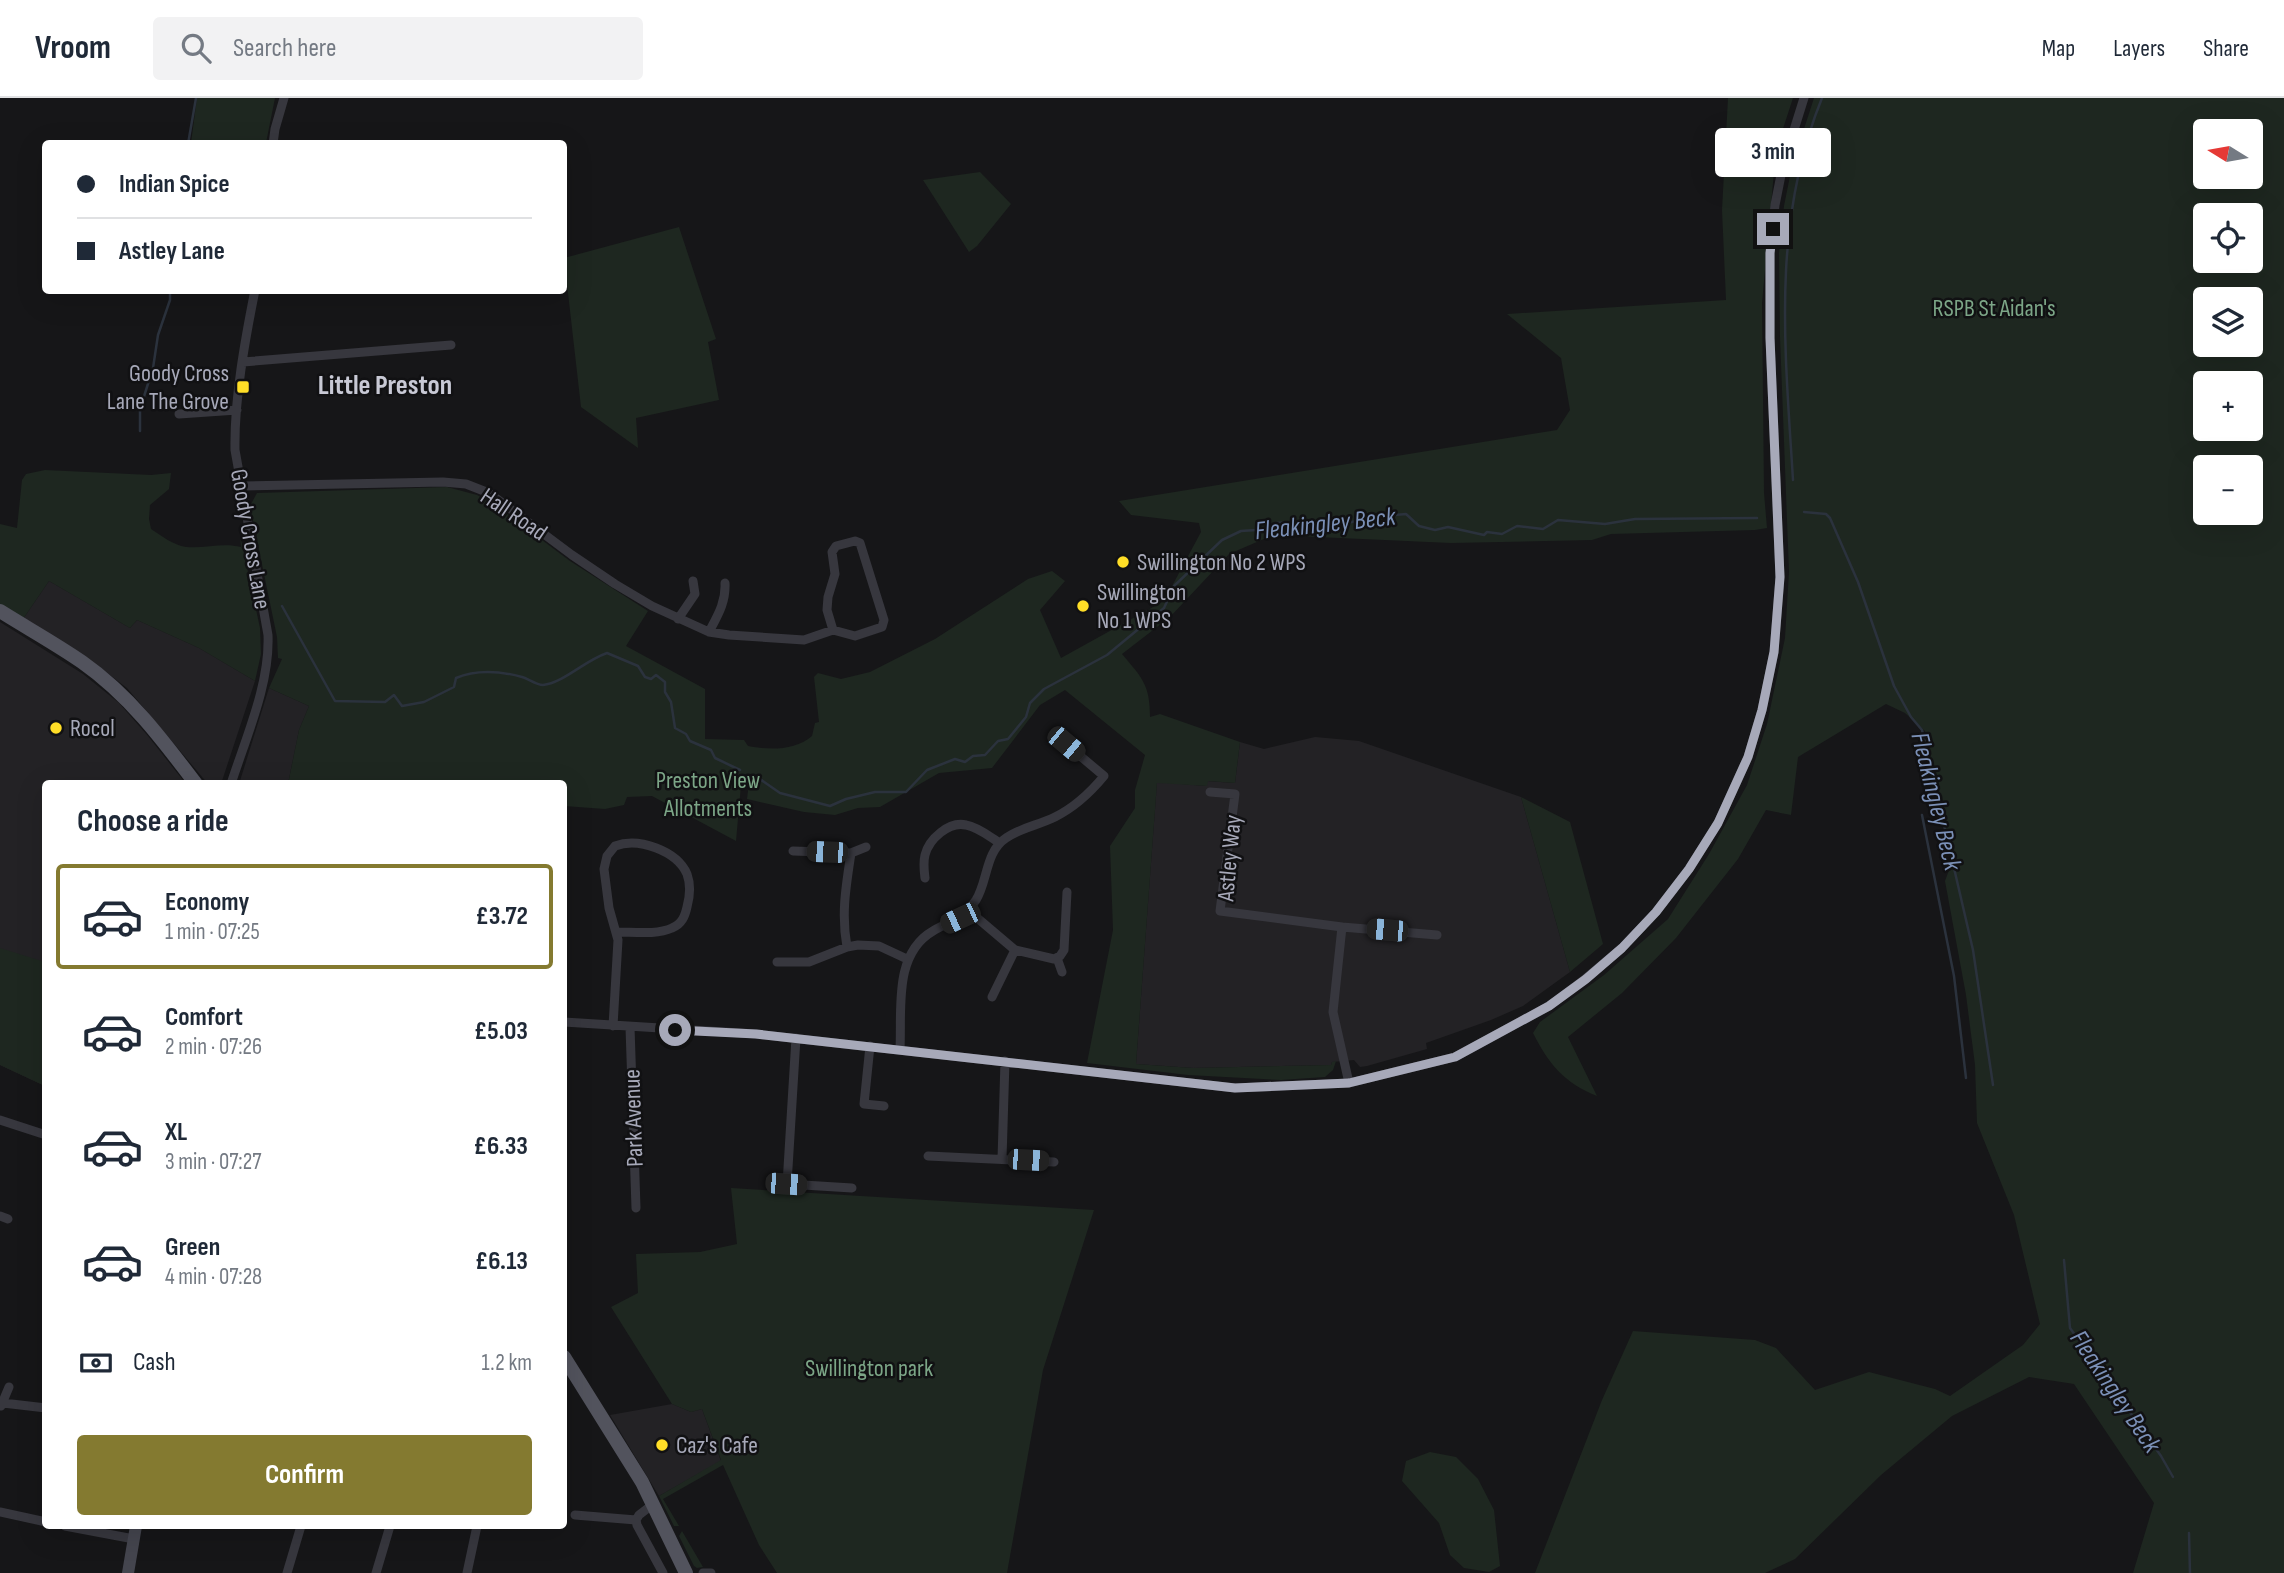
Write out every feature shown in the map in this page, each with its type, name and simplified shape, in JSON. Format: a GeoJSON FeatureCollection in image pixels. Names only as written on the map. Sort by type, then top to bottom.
{"type":"FeatureCollection","features":[{"type":"Feature","properties":{"kind":"main road"},"geometry":{"type":"LineString","coordinates":[[0,611],[83,663],[115,689],[149,722],[193,780]]}},
{"type":"Feature","properties":{"kind":"main road"},"geometry":{"type":"LineString","coordinates":[[567,1362],[623,1450],[686,1573]]}},
{"type":"Feature","properties":{"kind":"street"},"geometry":{"type":"LineString","coordinates":[[274,140],[284,98]]}},
{"type":"Feature","properties":{"kind":"street"},"geometry":{"type":"LineString","coordinates":[[567,1023],[756,1034],[1235,1088],[1349,1083],[1455,1057],[1549,1006],[1586,979],[1622,948],[1656,912],[1689,869],[1718,823],[1748,757],[1762,710],[1774,652],[1780,577],[1770,338],[1770,253],[1783,165],[1804,98]]}},
{"type":"Feature","properties":{"kind":"street","name":"Goody Cross Lane"},"geometry":{"type":"LineString","coordinates":[[231,780],[262,685],[269,647],[235,450],[237,410],[254,294]]}},
{"type":"Feature","properties":{"kind":"street"},"geometry":{"type":"LineString","coordinates":[[243,362],[451,345]]}},
{"type":"Feature","properties":{"kind":"street"},"geometry":{"type":"LineString","coordinates":[[179,414],[237,410]]}},
{"type":"Feature","properties":{"kind":"street","name":"Hall Road"},"geometry":{"type":"LineString","coordinates":[[243,486],[443,482],[474,486],[496,497],[615,584],[678,620],[709,632],[804,640],[833,630]]}},
{"type":"Feature","properties":{"kind":"street"},"geometry":{"type":"LineString","coordinates":[[855,541],[860,543],[884,622],[880,628],[855,636],[833,630],[827,610],[835,575],[832,552],[836,546],[855,541]]}},
{"type":"Feature","properties":{"kind":"street"},"geometry":{"type":"LineString","coordinates":[[678,620],[695,594],[693,581]]}},
{"type":"Feature","properties":{"kind":"street"},"geometry":{"type":"LineString","coordinates":[[709,632],[722,608],[725,583]]}},
{"type":"Feature","properties":{"kind":"street"},"geometry":{"type":"LineString","coordinates":[[900,1049],[907,959],[919,942],[969,911],[979,896],[992,856],[1000,843],[1013,834],[1056,817],[1076,805],[1107,778],[1066,744]]}},
{"type":"Feature","properties":{"kind":"street","name":"Astley Way"},"geometry":{"type":"LineString","coordinates":[[1210,792],[1235,794],[1220,911],[1342,927],[1437,935]]}},
{"type":"Feature","properties":{"kind":"street"},"geometry":{"type":"LineString","coordinates":[[925,878],[924,861],[927,850],[943,830],[951,826],[967,825],[1000,843]]}},
{"type":"Feature","properties":{"kind":"street"},"geometry":{"type":"LineString","coordinates":[[614,1026],[617,932],[609,908],[604,869],[607,856],[621,843],[634,842],[673,858],[684,869],[690,884],[687,911],[681,922],[670,929],[617,932]]}},
{"type":"Feature","properties":{"kind":"street"},"geometry":{"type":"LineString","coordinates":[[793,851],[851,853],[866,847]]}},
{"type":"Feature","properties":{"kind":"street"},"geometry":{"type":"LineString","coordinates":[[847,947],[843,902],[851,853]]}},
{"type":"Feature","properties":{"kind":"street"},"geometry":{"type":"LineString","coordinates":[[969,911],[1015,950],[1057,958],[1064,947],[1067,892]]}},
{"type":"Feature","properties":{"kind":"street"},"geometry":{"type":"LineString","coordinates":[[1342,927],[1333,1012],[1349,1083]]}},
{"type":"Feature","properties":{"kind":"street"},"geometry":{"type":"LineString","coordinates":[[776,962],[809,962],[847,947],[879,946],[907,959]]}},
{"type":"Feature","properties":{"kind":"street"},"geometry":{"type":"LineString","coordinates":[[992,997],[1015,950]]}},
{"type":"Feature","properties":{"kind":"street"},"geometry":{"type":"LineString","coordinates":[[1057,958],[1062,972]]}},
{"type":"Feature","properties":{"kind":"street","name":"Park Avenue"},"geometry":{"type":"LineString","coordinates":[[630,1027],[636,1208]]}},
{"type":"Feature","properties":{"kind":"street"},"geometry":{"type":"LineString","coordinates":[[796,1038],[786,1184],[852,1188]]}},
{"type":"Feature","properties":{"kind":"street"},"geometry":{"type":"LineString","coordinates":[[870,1046],[864,1104],[884,1105]]}},
{"type":"Feature","properties":{"kind":"street"},"geometry":{"type":"LineString","coordinates":[[1002,1159],[1006,1061]]}},
{"type":"Feature","properties":{"kind":"street"},"geometry":{"type":"LineString","coordinates":[[0,1120],[42,1134]]}},
{"type":"Feature","properties":{"kind":"street"},"geometry":{"type":"LineString","coordinates":[[929,1156],[1054,1162]]}},
{"type":"Feature","properties":{"kind":"street"},"geometry":{"type":"LineString","coordinates":[[9,1387],[1,1405],[42,1408]]}},
{"type":"Feature","properties":{"kind":"street"},"geometry":{"type":"LineString","coordinates":[[652,1505],[636,1520],[663,1573]]}},
{"type":"Feature","properties":{"kind":"street"},"geometry":{"type":"LineString","coordinates":[[0,1512],[42,1521]]}},
{"type":"Feature","properties":{"kind":"street"},"geometry":{"type":"LineString","coordinates":[[575,1515],[636,1520]]}},
{"type":"Feature","properties":{"kind":"street"},"geometry":{"type":"LineString","coordinates":[[100,1529],[135,1532],[128,1573]]}},
{"type":"Feature","properties":{"kind":"street"},"geometry":{"type":"LineString","coordinates":[[287,1573],[299,1529]]}},
{"type":"Feature","properties":{"kind":"street"},"geometry":{"type":"LineString","coordinates":[[376,1573],[389,1529]]}},
{"type":"Feature","properties":{"kind":"street"},"geometry":{"type":"LineString","coordinates":[[467,1573],[476,1529]]}},
{"type":"Feature","properties":{"kind":"street"},"geometry":{"type":"LineString","coordinates":[[703,1573],[711,1573]]}},
{"type":"Feature","properties":{"kind":"shaded area"},"geometry":{"type":"Polygon","coordinates":[[[49,581],[130,628],[137,620],[199,648],[255,681],[222,780],[205,780],[127,688],[98,666],[23,619],[49,581]]]}},
{"type":"Feature","properties":{"kind":"shaded area"},"geometry":{"type":"Polygon","coordinates":[[[0,622],[83,674],[119,703],[183,780],[42,780],[42,1085],[0,1065],[0,622]]]}},
{"type":"Feature","properties":{"kind":"shaded area"},"geometry":{"type":"Polygon","coordinates":[[[269,688],[309,706],[299,730],[289,780],[240,780],[269,688]]]}},
{"type":"Feature","properties":{"kind":"shaded area"},"geometry":{"type":"Polygon","coordinates":[[[1315,737],[1359,741],[1521,797],[1570,972],[1523,1006],[1426,1043],[1427,1049],[1367,1066],[1360,1067],[1354,1060],[1332,1062],[1331,1065],[1193,1068],[1136,1064],[1157,782],[1206,786],[1207,781],[1235,783],[1240,742],[1264,749],[1315,737]]]}},
{"type":"Feature","properties":{"kind":"shaded area"},"geometry":{"type":"Polygon","coordinates":[[[672,1404],[691,1412],[702,1409],[721,1461],[659,1496],[610,1415],[672,1404]]]}},
{"type":"Feature","properties":{"kind":"green space"},"geometry":{"type":"Polygon","coordinates":[[[197,98],[275,98],[267,140],[191,140],[197,98]]]}},
{"type":"Feature","properties":{"kind":"green space","name":"Preston View Allotments"},"geometry":{"type":"Polygon","coordinates":[[[1728,98],[1793,98],[1776,150],[1762,303],[1764,493],[1767,528],[1611,534],[1592,540],[1451,543],[1273,535],[1229,554],[1170,617],[1122,654],[1144,682],[1150,717],[1160,714],[1240,742],[1235,783],[1208,781],[1207,786],[1157,783],[1136,1064],[1193,1068],[1331,1065],[1336,1061],[1333,1070],[1325,1077],[1281,1080],[1188,1075],[1087,1063],[1113,930],[1110,846],[1135,808],[1135,790],[1145,755],[1065,690],[1040,705],[992,768],[939,773],[880,807],[858,808],[835,815],[804,812],[747,799],[750,775],[742,774],[736,841],[652,796],[627,797],[624,805],[605,809],[567,806],[567,780],[289,780],[299,730],[309,706],[269,688],[282,659],[278,658],[277,637],[250,506],[257,493],[447,487],[477,495],[494,504],[570,561],[648,611],[626,646],[705,689],[705,739],[744,740],[748,746],[764,748],[790,747],[812,736],[815,723],[819,722],[814,677],[818,673],[841,679],[870,672],[935,639],[1028,579],[1052,571],[1065,581],[1040,610],[1061,658],[1164,601],[1201,532],[1199,523],[1131,515],[1119,501],[1557,430],[1570,410],[1561,358],[1507,314],[1726,300],[1722,210],[1728,98]]]}},
{"type":"Feature","properties":{"kind":"green space","name":"RSPB St Aidan's"},"geometry":{"type":"Polygon","coordinates":[[[1814,98],[2284,98],[2284,1573],[2133,1573],[2154,1503],[2074,1384],[2029,1377],[1952,1416],[1881,1475],[1795,1559],[1765,1573],[1535,1573],[1602,1400],[1633,1331],[1755,1340],[1776,1348],[1815,1390],[1869,1372],[1935,1389],[1950,1396],[2023,1345],[2040,1324],[2014,1215],[1977,1123],[1975,1065],[1966,995],[1945,881],[1952,862],[1925,731],[1905,713],[1886,704],[1798,757],[1791,815],[1766,810],[1738,859],[1676,938],[1622,993],[1568,1037],[1597,1096],[1575,1085],[1558,1071],[1533,1033],[1540,1022],[1604,975],[1668,919],[1709,854],[1747,785],[1767,724],[1785,638],[1789,572],[1780,337],[1779,253],[1792,166],[1814,98]]]}},
{"type":"Feature","properties":{"kind":"green space"},"geometry":{"type":"Polygon","coordinates":[[[980,172],[1011,204],[969,252],[923,180],[980,172]]]}},
{"type":"Feature","properties":{"kind":"green space"},"geometry":{"type":"Polygon","coordinates":[[[679,227],[716,339],[708,342],[719,400],[636,418],[638,448],[581,407],[567,284],[567,257],[679,227]]]}},
{"type":"Feature","properties":{"kind":"green space"},"geometry":{"type":"Polygon","coordinates":[[[45,470],[151,475],[171,473],[169,489],[150,505],[151,529],[186,547],[241,547],[240,535],[260,628],[261,654],[255,681],[199,648],[137,620],[130,628],[49,581],[23,619],[0,604],[0,524],[17,528],[22,480],[26,474],[45,470]]]}},
{"type":"Feature","properties":{"kind":"green space"},"geometry":{"type":"Polygon","coordinates":[[[1521,797],[1570,822],[1603,944],[1570,972],[1521,797]]]}},
{"type":"Feature","properties":{"kind":"green space"},"geometry":{"type":"Polygon","coordinates":[[[0,948],[42,961],[42,1085],[0,1065],[0,948]]]}},
{"type":"Feature","properties":{"kind":"green space","name":"Swillington park"},"geometry":{"type":"Polygon","coordinates":[[[731,1188],[1094,1210],[1043,1370],[1007,1573],[777,1573],[759,1545],[723,1465],[663,1499],[679,1526],[674,1526],[659,1496],[721,1460],[702,1409],[691,1412],[672,1404],[611,1307],[638,1293],[636,1254],[700,1252],[737,1244],[731,1188]]]}},
{"type":"Feature","properties":{"kind":"green space"},"geometry":{"type":"Polygon","coordinates":[[[1430,1452],[1456,1457],[1478,1479],[1494,1510],[1500,1566],[1489,1572],[1464,1568],[1450,1555],[1439,1523],[1402,1481],[1406,1461],[1430,1452]]]}},
{"type":"Feature","properties":{"kind":"green space"},"geometry":{"type":"Polygon","coordinates":[[[682,1531],[703,1567],[694,1566],[679,1536],[682,1531]]]}},
{"type":"Feature","properties":{"kind":"waterway"},"geometry":{"type":"LineString","coordinates":[[189,140],[196,98]]}},
{"type":"Feature","properties":{"kind":"waterway"},"geometry":{"type":"LineString","coordinates":[[1793,480],[1785,335],[1788,239],[1806,145],[1822,98]]}},
{"type":"Feature","properties":{"kind":"waterway"},"geometry":{"type":"LineString","coordinates":[[140,431],[140,409],[153,368],[158,335],[170,294]]}},
{"type":"Feature","properties":{"kind":"waterway","name":"Fleakingley Beck"},"geometry":{"type":"LineString","coordinates":[[1804,512],[1826,514],[1830,518],[1858,582],[1894,686],[1911,717],[1922,730],[1973,950],[1993,1085]]}},
{"type":"Feature","properties":{"kind":"waterway"},"geometry":{"type":"LineString","coordinates":[[757,777],[780,793],[830,806],[875,792],[906,792],[927,770],[955,759],[965,762],[973,756],[985,755],[998,741],[1008,739],[1026,717],[1030,703],[1044,689],[1107,655],[1164,608],[1174,586],[1222,540],[1241,531],[1271,529],[1277,523],[1307,521],[1339,525],[1373,517],[1406,514],[1419,526],[1435,530],[1448,527],[1484,535],[1487,532],[1502,534],[1517,526],[1543,529],[1558,520],[1605,524],[1635,519],[1757,518]]}},
{"type":"Feature","properties":{"kind":"waterway"},"geometry":{"type":"LineString","coordinates":[[282,606],[335,701],[385,702],[394,695],[402,706],[424,702],[454,687],[456,678],[480,672],[514,675],[543,685],[558,680],[607,653],[638,666],[645,677],[651,679],[656,675],[665,682],[665,692],[671,702],[675,728],[686,734],[690,741],[711,750],[715,758],[740,770]]}},
{"type":"Feature","properties":{"kind":"waterway"},"geometry":{"type":"LineString","coordinates":[[1922,815],[1954,976],[1966,1078]]}},
{"type":"Feature","properties":{"kind":"waterway","name":"Fleakingley Beck"},"geometry":{"type":"LineString","coordinates":[[2064,1260],[2070,1328],[2173,1477]]}},
{"type":"Feature","properties":{"kind":"waterway","name":"Fleakingley Beck"},"geometry":{"type":"LineString","coordinates":[[2189,1533],[2190,1573]]}},
{"type":"Feature","properties":{"kind":"place","name":"Goody Cross Lane The Grove"},"geometry":{"type":"Point","coordinates":[243,387]}},
{"type":"Feature","properties":{"kind":"place","name":"Swillington No 2 WPS"},"geometry":{"type":"Point","coordinates":[1123,562]}},
{"type":"Feature","properties":{"kind":"place","name":"Swillington No 1 WPS"},"geometry":{"type":"Point","coordinates":[1083,606]}},
{"type":"Feature","properties":{"kind":"place","name":"Rocol"},"geometry":{"type":"Point","coordinates":[56,728]}},
{"type":"Feature","properties":{"kind":"place","name":"Caz's Cafe"},"geometry":{"type":"Point","coordinates":[662,1445]}},
{"type":"Feature","properties":{"kind":"district","name":"Little Preston"},"geometry":{"type":"Point","coordinates":[385,384]}},
{"type":"Feature","properties":{"kind":"route"},"geometry":{"type":"LineString","coordinates":[[675,1030],[756,1034],[1235,1088],[1349,1083],[1455,1057],[1549,1006],[1622,948],[1656,912],[1689,869],[1718,823],[1748,757],[1762,710],[1774,652],[1780,577],[1770,338],[1770,253],[1773,229]]}}]}
